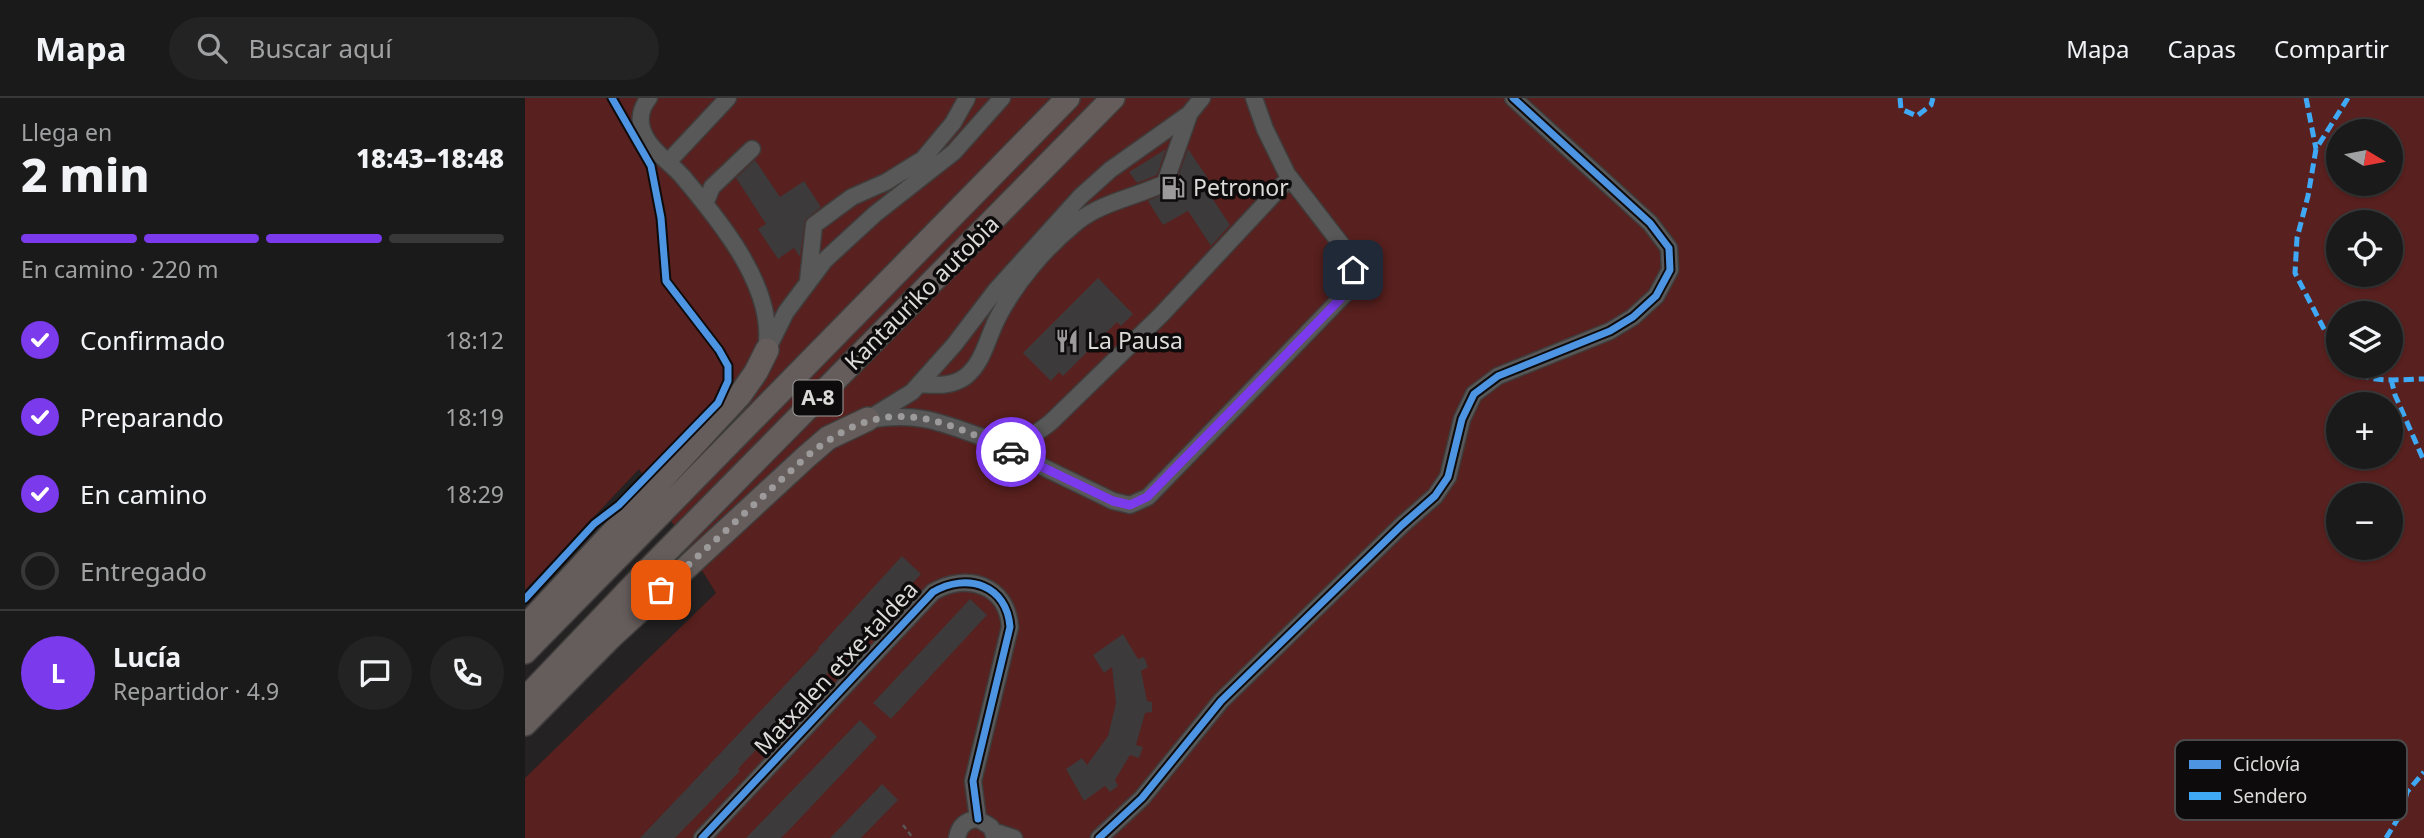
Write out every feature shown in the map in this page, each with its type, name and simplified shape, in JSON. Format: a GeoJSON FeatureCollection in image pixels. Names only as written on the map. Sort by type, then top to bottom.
{"type":"FeatureCollection","features":[{"type":"Feature","properties":{"kind":"highway","name":"Kantauriko autobia"},"geometry":{"type":"LineString","coordinates":[[525,652],[1068,98]]}},
{"type":"Feature","properties":{"kind":"highway","name":"Kantauriko autobia"},"geometry":{"type":"LineString","coordinates":[[525,699],[651,567],[1113,98]]}},
{"type":"Feature","properties":{"kind":"highway"},"geometry":{"type":"LineString","coordinates":[[525,627],[740,395],[767,350]]}},
{"type":"Feature","properties":{"kind":"highway"},"geometry":{"type":"LineString","coordinates":[[525,724],[631,618],[806,457],[828,438],[869,419]]}},
{"type":"Feature","properties":{"kind":"street"},"geometry":{"type":"LineString","coordinates":[[649,98],[642,107],[640,125],[647,140],[705,204],[751,273],[764,302],[769,325],[767,350]]}},
{"type":"Feature","properties":{"kind":"street"},"geometry":{"type":"LineString","coordinates":[[669,162],[727,98]]}},
{"type":"Feature","properties":{"kind":"street"},"geometry":{"type":"LineString","coordinates":[[807,283],[814,225],[852,197],[886,182],[923,159],[953,123],[967,98]]}},
{"type":"Feature","properties":{"kind":"street"},"geometry":{"type":"LineString","coordinates":[[767,350],[786,313],[825,260],[954,152],[1002,98]]}},
{"type":"Feature","properties":{"kind":"street"},"geometry":{"type":"LineString","coordinates":[[869,419],[912,392],[954,345],[996,289],[1080,197],[1110,170],[1189,114],[1202,98]]}},
{"type":"Feature","properties":{"kind":"street"},"geometry":{"type":"LineString","coordinates":[[869,419],[913,416],[935,420],[979,436],[1113,501],[1130,505],[1147,497],[1347,292],[1353,270],[1351,257],[1289,178],[1265,129],[1254,98]]}},
{"type":"Feature","properties":{"kind":"street"},"geometry":{"type":"LineString","coordinates":[[1099,838],[1142,798],[1221,701],[1435,496],[1448,477],[1462,419],[1474,394],[1498,376],[1610,331],[1633,317],[1655,296],[1669,270],[1669,248],[1650,223],[1513,98]]}},
{"type":"Feature","properties":{"kind":"street"},"geometry":{"type":"LineString","coordinates":[[919,384],[947,385],[964,378],[980,363],[999,314],[1019,284],[1051,246],[1078,222],[1096,211],[1165,183],[1189,114]]}},
{"type":"Feature","properties":{"kind":"street"},"geometry":{"type":"LineString","coordinates":[[705,204],[712,187],[752,149]]}},
{"type":"Feature","properties":{"kind":"street"},"geometry":{"type":"LineString","coordinates":[[979,436],[1007,442],[1033,437],[1161,315],[1289,178]]}},
{"type":"Feature","properties":{"kind":"street","name":"Matxalen etxe-taldea"},"geometry":{"type":"LineString","coordinates":[[702,838],[933,592],[951,583],[963,581],[979,584],[1002,600],[1009,614],[1010,627],[973,781],[978,819]]}},
{"type":"Feature","properties":{"kind":"street"},"geometry":{"type":"LineString","coordinates":[[957,838],[961,826],[978,819],[987,823],[994,835],[1014,838]]}},
{"type":"Feature","properties":{"kind":"path"},"geometry":{"type":"LineString","coordinates":[[903,825],[913,838]]}},
{"type":"Feature","properties":{"kind":"shaded area"},"geometry":{"type":"Polygon","coordinates":[[[525,98],[2424,98],[2424,838],[525,838],[525,778],[716,593],[639,469],[525,590],[525,98]]]}},
{"type":"Feature","properties":{"kind":"building"},"geometry":{"type":"Polygon","coordinates":[[[1166,149],[1157,175],[1137,183],[1129,172],[1166,149]]]}},
{"type":"Feature","properties":{"kind":"building","name":"Petronor"},"geometry":{"type":"Polygon","coordinates":[[[1188,149],[1209,180],[1202,183],[1230,225],[1211,246],[1188,211],[1163,225],[1148,201],[1173,190],[1188,149]]]}},
{"type":"Feature","properties":{"kind":"building"},"geometry":{"type":"Polygon","coordinates":[[[755,160],[780,197],[804,181],[821,207],[805,220],[800,257],[794,248],[778,259],[758,229],[766,224],[736,178],[755,160]]]}},
{"type":"Feature","properties":{"kind":"building","name":"La Pausa"},"geometry":{"type":"Polygon","coordinates":[[[1098,278],[1133,314],[1121,326],[1117,322],[1063,376],[1059,372],[1051,381],[1023,353],[1098,278]]]}},
{"type":"Feature","properties":{"kind":"building"},"geometry":{"type":"Polygon","coordinates":[[[902,556],[921,574],[738,769],[740,771],[675,838],[640,838],[819,649],[902,556]]]}},
{"type":"Feature","properties":{"kind":"building"},"geometry":{"type":"Polygon","coordinates":[[[970,599],[987,615],[891,719],[873,703],[970,599]]]}},
{"type":"Feature","properties":{"kind":"building"},"geometry":{"type":"Polygon","coordinates":[[[1123,634],[1138,659],[1144,657],[1148,667],[1141,671],[1147,701],[1152,702],[1152,712],[1145,713],[1136,745],[1143,747],[1139,758],[1130,755],[1115,780],[1118,786],[1110,792],[1105,786],[1084,801],[1066,769],[1082,758],[1087,765],[1108,736],[1116,703],[1112,667],[1104,673],[1093,655],[1123,634]]]}},
{"type":"Feature","properties":{"kind":"building"},"geometry":{"type":"Polygon","coordinates":[[[860,720],[877,737],[792,827],[781,838],[746,838],[860,720]]]}},
{"type":"Feature","properties":{"kind":"building"},"geometry":{"type":"Polygon","coordinates":[[[882,784],[898,800],[861,838],[830,838],[882,784]]]}},
{"type":"Feature","properties":{"kind":"marked path"},"geometry":{"type":"LineString","coordinates":[[1900,98],[1901,109],[1917,116],[1931,105],[1933,98]]}},
{"type":"Feature","properties":{"kind":"marked path"},"geometry":{"type":"LineString","coordinates":[[2306,98],[2316,149]]}},
{"type":"Feature","properties":{"kind":"marked path"},"geometry":{"type":"LineString","coordinates":[[2326,333],[2295,273],[2297,238],[2316,149],[2348,98]]}},
{"type":"Feature","properties":{"kind":"marked path"},"geometry":{"type":"LineString","coordinates":[[2372,378],[2424,379]]}},
{"type":"Feature","properties":{"kind":"marked path"},"geometry":{"type":"LineString","coordinates":[[2391,379],[2395,395],[2424,461]]}},
{"type":"Feature","properties":{"kind":"marked path"},"geometry":{"type":"LineString","coordinates":[[2407,792],[2424,772]]}},
{"type":"Feature","properties":{"kind":"marked path"},"geometry":{"type":"LineString","coordinates":[[2386,838],[2397,820]]}},
{"type":"Feature","properties":{"kind":"cycle path"},"geometry":{"type":"LineString","coordinates":[[525,599],[594,524],[619,505],[718,403],[728,381],[728,366],[719,350],[666,281],[661,218],[651,166],[612,98]]}},
{"type":"Feature","properties":{"kind":"cycle path"},"geometry":{"type":"LineString","coordinates":[[1099,838],[1142,798],[1221,701],[1435,496],[1448,477],[1462,419],[1474,394],[1498,376],[1610,331],[1633,317],[1656,296],[1670,270],[1669,248],[1650,223],[1513,98]]}},
{"type":"Feature","properties":{"kind":"cycle path"},"geometry":{"type":"LineString","coordinates":[[702,838],[933,592],[959,583],[972,583],[993,592],[1007,613],[1010,627],[973,781],[978,819]]}},
{"type":"Feature","properties":{"kind":"way so far"},"geometry":{"type":"LineString","coordinates":[[661,590],[828,438],[869,419],[913,416],[935,420],[979,436],[1011,452]]}},
{"type":"Feature","properties":{"kind":"place","name":"Petronor"},"geometry":{"type":"Point","coordinates":[1173,188]}},
{"type":"Feature","properties":{"kind":"place","name":"La Pausa"},"geometry":{"type":"Point","coordinates":[1067,341]}},
{"type":"Feature","properties":{"kind":"route"},"geometry":{"type":"LineString","coordinates":[[1011,452],[1113,501],[1130,505],[1147,497],[1347,292],[1353,270]]}}]}
